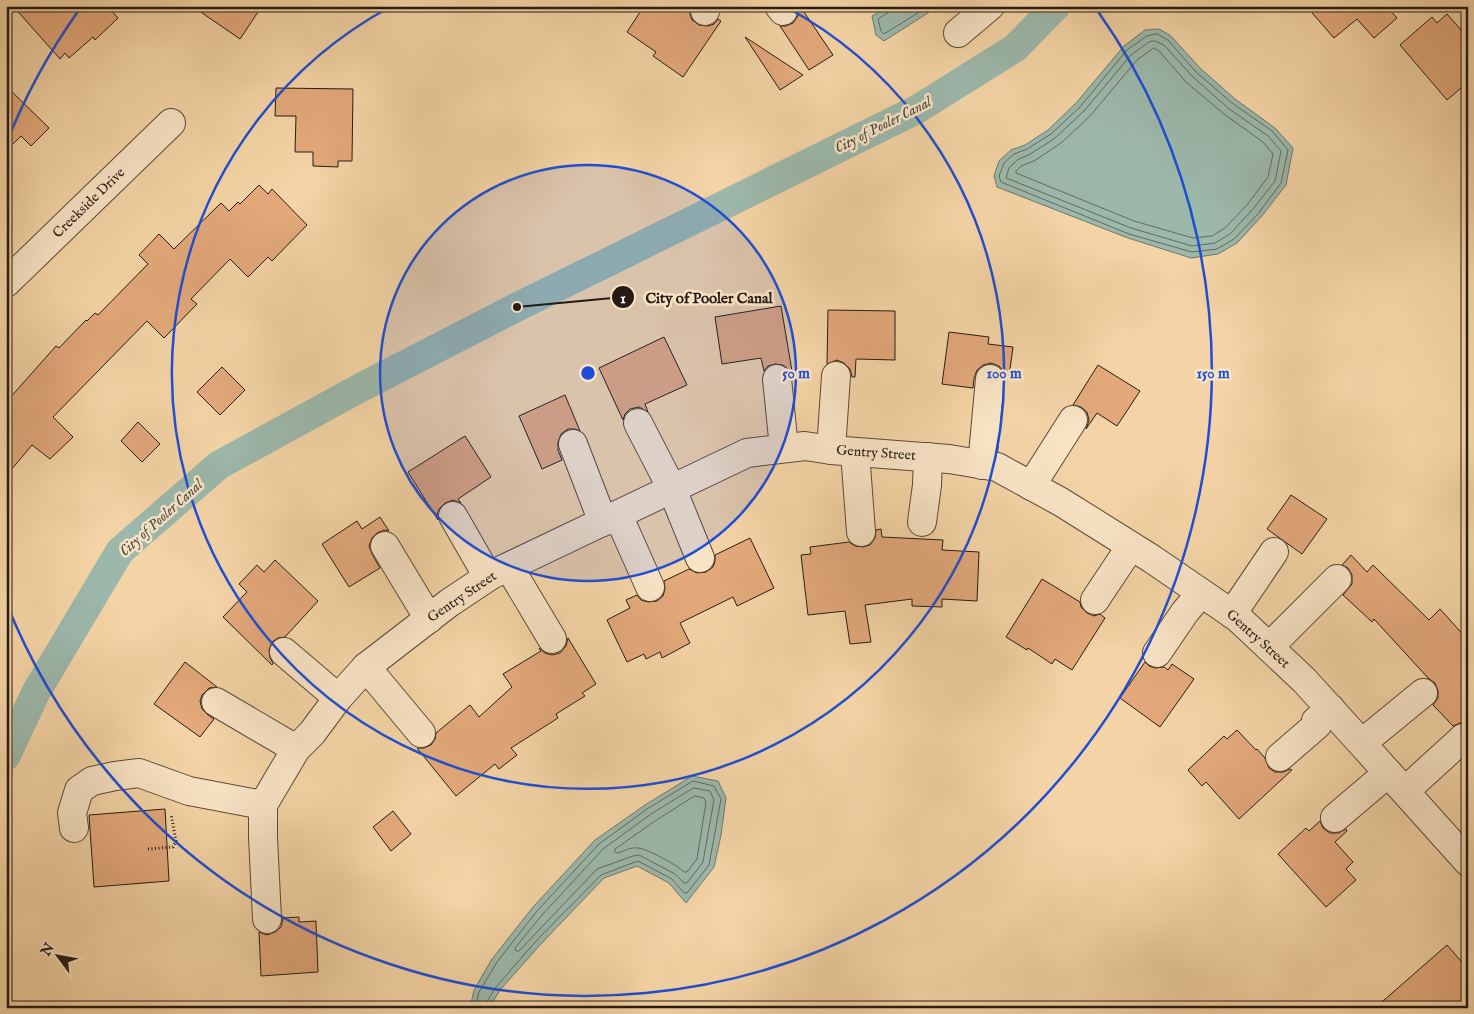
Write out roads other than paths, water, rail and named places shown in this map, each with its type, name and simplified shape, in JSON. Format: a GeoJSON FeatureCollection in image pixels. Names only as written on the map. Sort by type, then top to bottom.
{"type":"FeatureCollection","features":[{"type":"Feature","properties":{"kind":"street"},"geometry":{"type":"LineString","coordinates":[[958,33],[990,6]]}},
{"type":"Feature","properties":{"kind":"street","name":"Creekside Drive"},"geometry":{"type":"LineString","coordinates":[[6,283],[171,123]]}},
{"type":"Feature","properties":{"kind":"street"},"geometry":{"type":"LineString","coordinates":[[836,376],[843,451],[861,532]]}},
{"type":"Feature","properties":{"kind":"street"},"geometry":{"type":"LineString","coordinates":[[777,379],[784,448]]}},
{"type":"Feature","properties":{"kind":"street"},"geometry":{"type":"LineString","coordinates":[[982,465],[990,380]]}},
{"type":"Feature","properties":{"kind":"street"},"geometry":{"type":"LineString","coordinates":[[1031,486],[1073,420]]}},
{"type":"Feature","properties":{"kind":"street"},"geometry":{"type":"LineString","coordinates":[[638,423],[672,489],[700,558]]}},
{"type":"Feature","properties":{"kind":"street"},"geometry":{"type":"LineString","coordinates":[[573,444],[610,519],[650,587]]}},
{"type":"Feature","properties":{"kind":"street","name":"Gentry Street"},"geometry":{"type":"LineString","coordinates":[[263,805],[296,749],[312,733],[338,698],[366,667],[449,603],[499,572],[747,453],[805,446],[843,451],[949,459],[997,467],[1061,502],[1131,546],[1232,614],[1304,680],[1468,862]]}},
{"type":"Feature","properties":{"kind":"street"},"geometry":{"type":"LineString","coordinates":[[922,522],[927,485],[928,457]]}},
{"type":"Feature","properties":{"kind":"street"},"geometry":{"type":"LineString","coordinates":[[453,516],[552,639]]}},
{"type":"Feature","properties":{"kind":"street"},"geometry":{"type":"LineString","coordinates":[[385,546],[430,619]]}},
{"type":"Feature","properties":{"kind":"street"},"geometry":{"type":"LineString","coordinates":[[1095,600],[1131,546]]}},
{"type":"Feature","properties":{"kind":"street"},"geometry":{"type":"LineString","coordinates":[[1232,614],[1274,552]]}},
{"type":"Feature","properties":{"kind":"street"},"geometry":{"type":"LineString","coordinates":[[1269,647],[1336,579]]}},
{"type":"Feature","properties":{"kind":"street"},"geometry":{"type":"LineString","coordinates":[[1157,653],[1185,612],[1201,593]]}},
{"type":"Feature","properties":{"kind":"street"},"geometry":{"type":"LineString","coordinates":[[284,652],[338,698]]}},
{"type":"Feature","properties":{"kind":"street"},"geometry":{"type":"LineString","coordinates":[[366,667],[421,733]]}},
{"type":"Feature","properties":{"kind":"street"},"geometry":{"type":"LineString","coordinates":[[1362,743],[1423,693]]}},
{"type":"Feature","properties":{"kind":"street"},"geometry":{"type":"LineString","coordinates":[[216,702],[296,749]]}},
{"type":"Feature","properties":{"kind":"street"},"geometry":{"type":"LineString","coordinates":[[1280,757],[1317,725],[1316,721],[1331,709]]}},
{"type":"Feature","properties":{"kind":"street"},"geometry":{"type":"LineString","coordinates":[[1335,818],[1397,782],[1463,738]]}},
{"type":"Feature","properties":{"kind":"street"},"geometry":{"type":"LineString","coordinates":[[144,758],[166,783]]}},
{"type":"Feature","properties":{"kind":"street"},"geometry":{"type":"LineString","coordinates":[[74,828],[72,813],[79,790],[92,782],[139,773],[188,791],[263,805],[262,837],[267,919]]}},
{"type":"Feature","properties":{"kind":"water"},"geometry":{"type":"Polygon","coordinates":[[[890,6],[939,6],[884,41],[876,35],[872,16],[890,6]]]}},
{"type":"Feature","properties":{"kind":"water"},"geometry":{"type":"Polygon","coordinates":[[[1159,29],[1171,36],[1200,68],[1235,99],[1275,128],[1293,148],[1286,185],[1261,217],[1237,243],[1218,254],[1191,258],[1128,238],[997,187],[994,176],[999,161],[1011,150],[1025,145],[1048,130],[1076,103],[1124,46],[1145,30],[1159,29]]]}},
{"type":"Feature","properties":{"kind":"water"},"geometry":{"type":"Polygon","coordinates":[[[692,776],[718,781],[726,798],[714,867],[686,903],[669,883],[637,866],[604,878],[500,990],[489,1008],[470,1008],[474,990],[492,959],[533,907],[595,840],[645,805],[692,776]]]}},
{"type":"Feature","properties":{"kind":"waterway","name":"City of Pooler Canal"},"geometry":{"type":"LineString","coordinates":[[6,756],[36,692],[120,551],[219,465],[358,389],[517,307],[916,110],[1015,48],[1056,6]]}},
{"type":"Feature","properties":{"kind":"place","name":"City of Pooler Canal"},"geometry":{"type":"Point","coordinates":[517,307]}}]}
